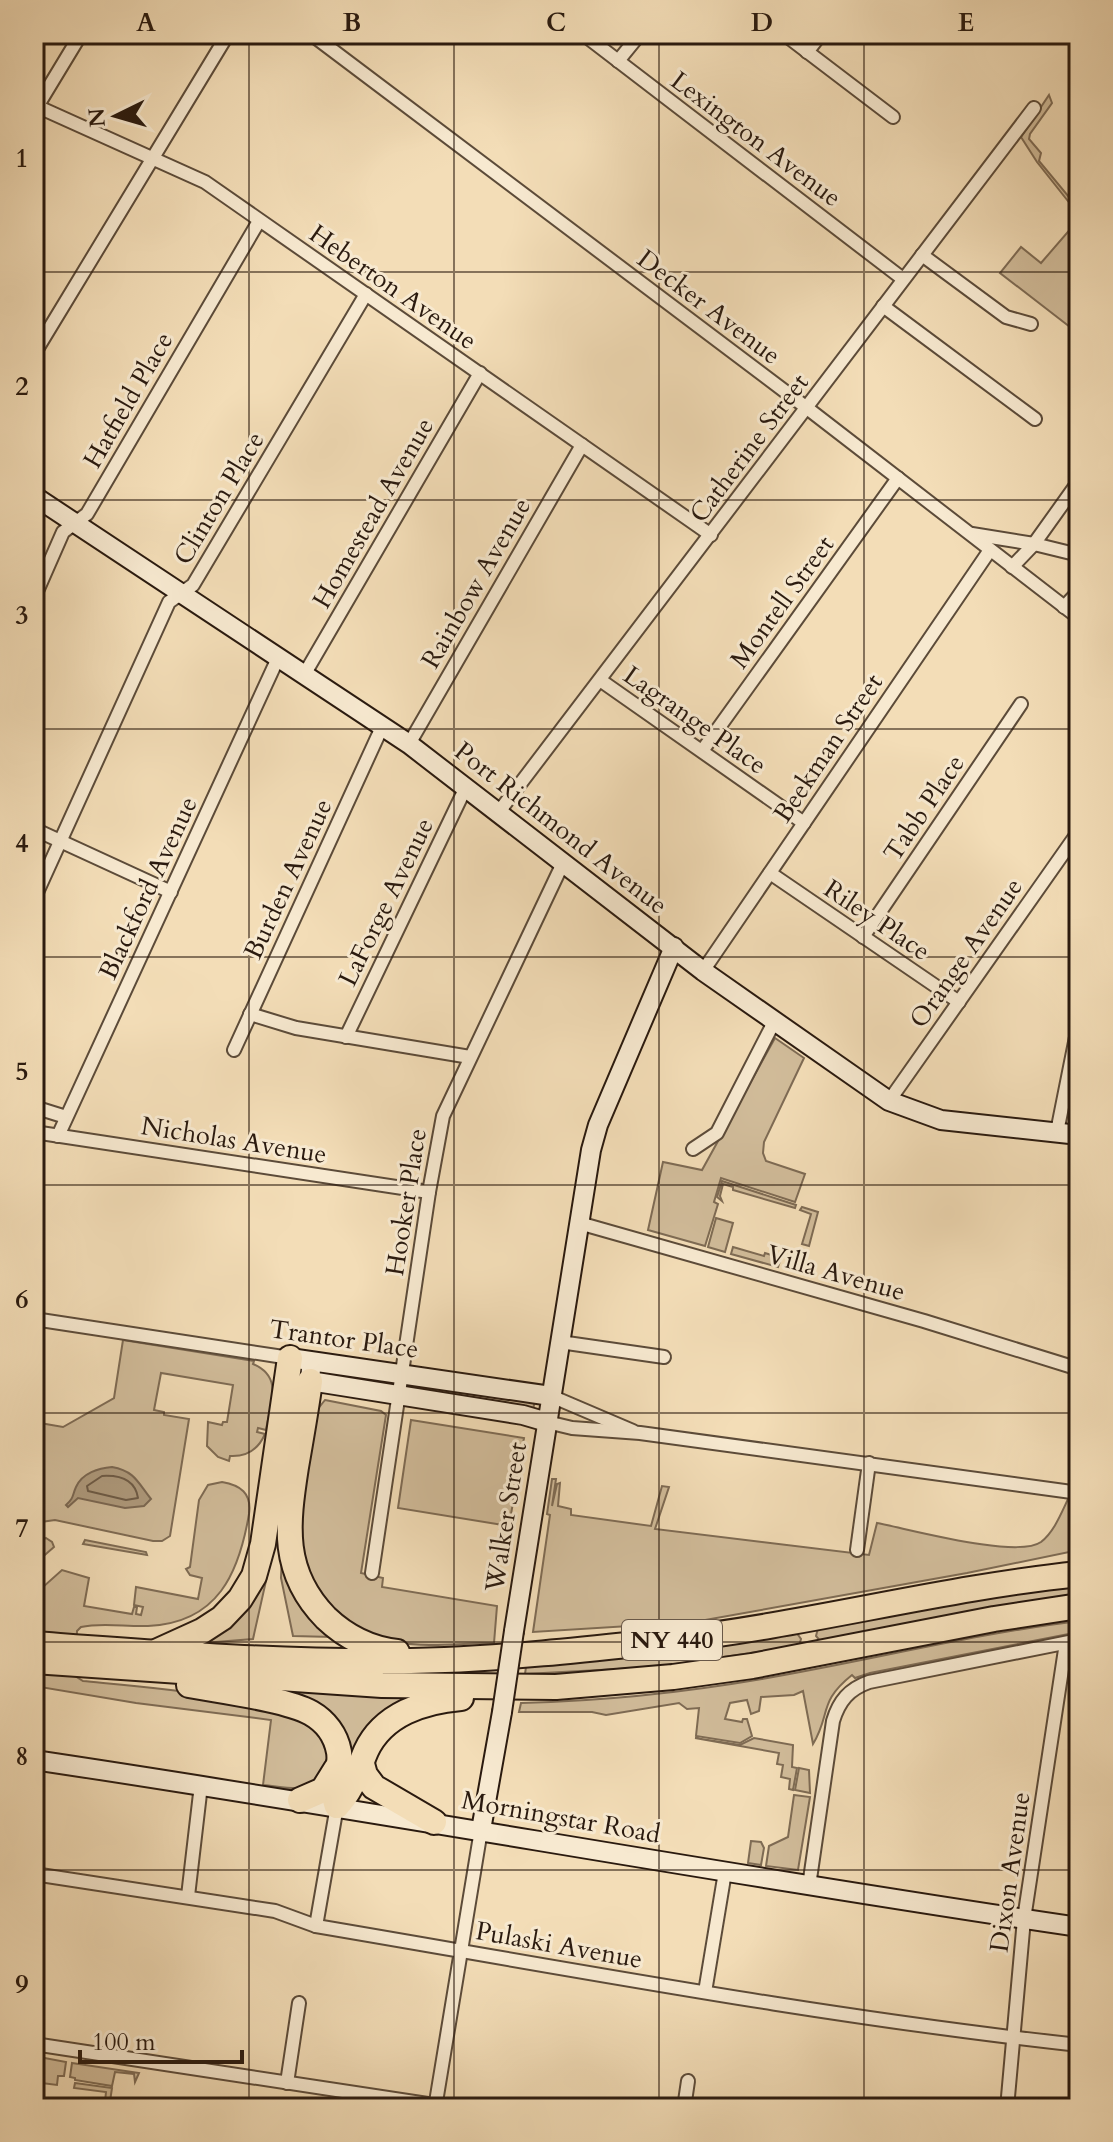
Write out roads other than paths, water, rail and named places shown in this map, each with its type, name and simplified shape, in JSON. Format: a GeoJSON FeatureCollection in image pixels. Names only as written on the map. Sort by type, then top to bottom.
{"type":"FeatureCollection","features":[{"type":"Feature","properties":{"kind":"highway"},"geometry":{"type":"LineString","coordinates":[[155,1652],[202,1631],[222,1618],[240,1599],[254,1576],[304,1367]]}},
{"type":"Feature","properties":{"kind":"highway"},"geometry":{"type":"LineString","coordinates":[[304,1367],[288,1521],[290,1552],[302,1586],[330,1622],[357,1641],[386,1650],[422,1653],[447,1660]]}},
{"type":"Feature","properties":{"kind":"highway"},"geometry":{"type":"LineString","coordinates":[[894,1602],[1079,1556]]}},
{"type":"Feature","properties":{"kind":"highway","name":"NY 440"},"geometry":{"type":"LineString","coordinates":[[34,1661],[110,1658],[155,1652],[285,1660],[447,1660],[544,1653],[691,1637],[1079,1574]]}},
{"type":"Feature","properties":{"kind":"highway","name":"NY 440"},"geometry":{"type":"LineString","coordinates":[[34,1644],[110,1658],[369,1684],[556,1687],[673,1677],[752,1666],[994,1619],[1079,1606]]}},
{"type":"Feature","properties":{"kind":"highway"},"geometry":{"type":"LineString","coordinates":[[110,1658],[141,1679],[189,1685],[303,1709],[328,1727],[374,1787],[434,1822]]}},
{"type":"Feature","properties":{"kind":"highway"},"geometry":{"type":"LineString","coordinates":[[300,1800],[326,1787],[335,1772],[392,1720],[412,1708],[448,1699],[556,1687]]}},
{"type":"Feature","properties":{"kind":"highway"},"geometry":{"type":"LineString","coordinates":[[337,1806],[334,1796],[340,1772],[351,1759]]}},
{"type":"Feature","properties":{"kind":"street"},"geometry":{"type":"LineString","coordinates":[[35,108],[81,34]]}},
{"type":"Feature","properties":{"kind":"street"},"geometry":{"type":"LineString","coordinates":[[34,354],[228,34]]}},
{"type":"Feature","properties":{"kind":"street","name":"Decker Avenue"},"geometry":{"type":"LineString","coordinates":[[311,34],[807,408],[1079,618]]}},
{"type":"Feature","properties":{"kind":"street","name":"Lexington Avenue"},"geometry":{"type":"LineString","coordinates":[[583,34],[903,279]]}},
{"type":"Feature","properties":{"kind":"street"},"geometry":{"type":"LineString","coordinates":[[618,61],[640,34]]}},
{"type":"Feature","properties":{"kind":"street"},"geometry":{"type":"LineString","coordinates":[[784,34],[893,117]]}},
{"type":"Feature","properties":{"kind":"street"},"geometry":{"type":"LineString","coordinates":[[807,52],[821,34]]}},
{"type":"Feature","properties":{"kind":"street","name":"Heberton Avenue"},"geometry":{"type":"LineString","coordinates":[[35,108],[205,182],[711,535]]}},
{"type":"Feature","properties":{"kind":"street","name":"Catherine Street"},"geometry":{"type":"LineString","coordinates":[[498,813],[1034,108]]}},
{"type":"Feature","properties":{"kind":"street","name":"Hatfield Place"},"geometry":{"type":"LineString","coordinates":[[34,598],[63,532],[87,514],[259,221]]}},
{"type":"Feature","properties":{"kind":"street"},"geometry":{"type":"LineString","coordinates":[[922,255],[1006,317],[1031,324]]}},
{"type":"Feature","properties":{"kind":"street","name":"Clinton Place"},"geometry":{"type":"LineString","coordinates":[[34,899],[165,609],[197,579],[366,294]]}},
{"type":"Feature","properties":{"kind":"street"},"geometry":{"type":"LineString","coordinates":[[883,306],[1035,419]]}},
{"type":"Feature","properties":{"kind":"street","name":"Homestead Avenue"},"geometry":{"type":"LineString","coordinates":[[304,675],[480,373]]}},
{"type":"Feature","properties":{"kind":"street","name":"Rainbow Avenue"},"geometry":{"type":"LineString","coordinates":[[409,744],[582,445]]}},
{"type":"Feature","properties":{"kind":"street","name":"Montell Street"},"geometry":{"type":"LineString","coordinates":[[702,751],[898,478]]}},
{"type":"Feature","properties":{"kind":"street"},"geometry":{"type":"LineString","coordinates":[[1012,567],[1034,544],[1079,481]]}},
{"type":"Feature","properties":{"kind":"street","name":"Port Richmond Avenue"},"geometry":{"type":"LineString","coordinates":[[34,496],[409,744],[703,971],[889,1101],[941,1120],[1079,1135]]}},
{"type":"Feature","properties":{"kind":"street"},"geometry":{"type":"LineString","coordinates":[[972,534],[1079,555]]}},
{"type":"Feature","properties":{"kind":"street","name":"Beekman Street"},"geometry":{"type":"LineString","coordinates":[[703,971],[990,550]]}},
{"type":"Feature","properties":{"kind":"street"},"geometry":{"type":"LineString","coordinates":[[1064,607],[1079,591]]}},
{"type":"Feature","properties":{"kind":"street","name":"Blackford Avenue"},"geometry":{"type":"LineString","coordinates":[[58,1136],[278,658]]}},
{"type":"Feature","properties":{"kind":"street","name":"Lagrange Place"},"geometry":{"type":"LineString","coordinates":[[600,680],[804,823]]}},
{"type":"Feature","properties":{"kind":"street","name":"Tabb Place"},"geometry":{"type":"LineString","coordinates":[[863,937],[1021,704]]}},
{"type":"Feature","properties":{"kind":"street","name":"Burden Avenue"},"geometry":{"type":"LineString","coordinates":[[234,1050],[382,727]]}},
{"type":"Feature","properties":{"kind":"street","name":"LaForge Avenue"},"geometry":{"type":"LineString","coordinates":[[346,1037],[466,787]]}},
{"type":"Feature","properties":{"kind":"street"},"geometry":{"type":"LineString","coordinates":[[34,829],[171,892]]}},
{"type":"Feature","properties":{"kind":"street","name":"Orange Avenue"},"geometry":{"type":"LineString","coordinates":[[889,1101],[1075,846],[1079,831]]}},
{"type":"Feature","properties":{"kind":"street","name":"Hooker Place"},"geometry":{"type":"LineString","coordinates":[[372,1573],[443,1116],[563,863]]}},
{"type":"Feature","properties":{"kind":"street","name":"Riley Place"},"geometry":{"type":"LineString","coordinates":[[770,873],[959,1002]]}},
{"type":"Feature","properties":{"kind":"street","name":"Walker Street"},"geometry":{"type":"LineString","coordinates":[[435,2106],[459,1950],[502,1712],[591,1150],[598,1125],[674,947]]}},
{"type":"Feature","properties":{"kind":"street"},"geometry":{"type":"LineString","coordinates":[[250,1014],[296,1028],[470,1057]]}},
{"type":"Feature","properties":{"kind":"street"},"geometry":{"type":"LineString","coordinates":[[693,1149],[717,1133],[774,1022]]}},
{"type":"Feature","properties":{"kind":"street"},"geometry":{"type":"LineString","coordinates":[[1057,1132],[1079,1022]]}},
{"type":"Feature","properties":{"kind":"street"},"geometry":{"type":"LineString","coordinates":[[34,1107],[66,1117]]}},
{"type":"Feature","properties":{"kind":"street","name":"Nicholas Avenue"},"geometry":{"type":"LineString","coordinates":[[34,1132],[429,1192]]}},
{"type":"Feature","properties":{"kind":"street","name":"Villa Avenue"},"geometry":{"type":"LineString","coordinates":[[579,1223],[924,1321],[1079,1369]]}},
{"type":"Feature","properties":{"kind":"street","name":"Trantor Place"},"geometry":{"type":"LineString","coordinates":[[34,1319],[304,1367],[398,1395],[523,1415],[572,1428],[640,1433],[1079,1493]]}},
{"type":"Feature","properties":{"kind":"street"},"geometry":{"type":"LineString","coordinates":[[560,1342],[664,1357]]}},
{"type":"Feature","properties":{"kind":"street","name":"Trantor Place"},"geometry":{"type":"LineString","coordinates":[[304,1367],[401,1373],[551,1396],[640,1433]]}},
{"type":"Feature","properties":{"kind":"street"},"geometry":{"type":"LineString","coordinates":[[857,1550],[869,1463]]}},
{"type":"Feature","properties":{"kind":"street"},"geometry":{"type":"LineString","coordinates":[[809,1886],[833,1721],[839,1704],[850,1692],[869,1682],[1072,1642]]}},
{"type":"Feature","properties":{"kind":"street","name":"Dixon Avenue"},"geometry":{"type":"LineString","coordinates":[[1007,2108],[1024,1919],[1072,1642]]}},
{"type":"Feature","properties":{"kind":"street","name":"Morningstar Road"},"geometry":{"type":"LineString","coordinates":[[34,1760],[300,1800],[809,1886],[1079,1927]]}},
{"type":"Feature","properties":{"kind":"street"},"geometry":{"type":"LineString","coordinates":[[188,1896],[201,1785]]}},
{"type":"Feature","properties":{"kind":"street"},"geometry":{"type":"LineString","coordinates":[[316,1926],[337,1806]]}},
{"type":"Feature","properties":{"kind":"street"},"geometry":{"type":"LineString","coordinates":[[705,1992],[725,1872]]}},
{"type":"Feature","properties":{"kind":"street","name":"Pulaski Avenue"},"geometry":{"type":"LineString","coordinates":[[34,1874],[275,1911],[316,1926],[705,1992],[1079,2045]]}},
{"type":"Feature","properties":{"kind":"street"},"geometry":{"type":"LineString","coordinates":[[287,2083],[299,2003]]}},
{"type":"Feature","properties":{"kind":"street"},"geometry":{"type":"LineString","coordinates":[[34,2044],[454,2108]]}},
{"type":"Feature","properties":{"kind":"street"},"geometry":{"type":"LineString","coordinates":[[684,2108],[688,2081]]}},
{"type":"Feature","properties":{"kind":"water"},"geometry":{"type":"Polygon","coordinates":[[[112,1467],[131,1475],[151,1499],[144,1506],[125,1508],[78,1498],[68,1507],[66,1505],[82,1478],[96,1470],[112,1467]]]}}]}
